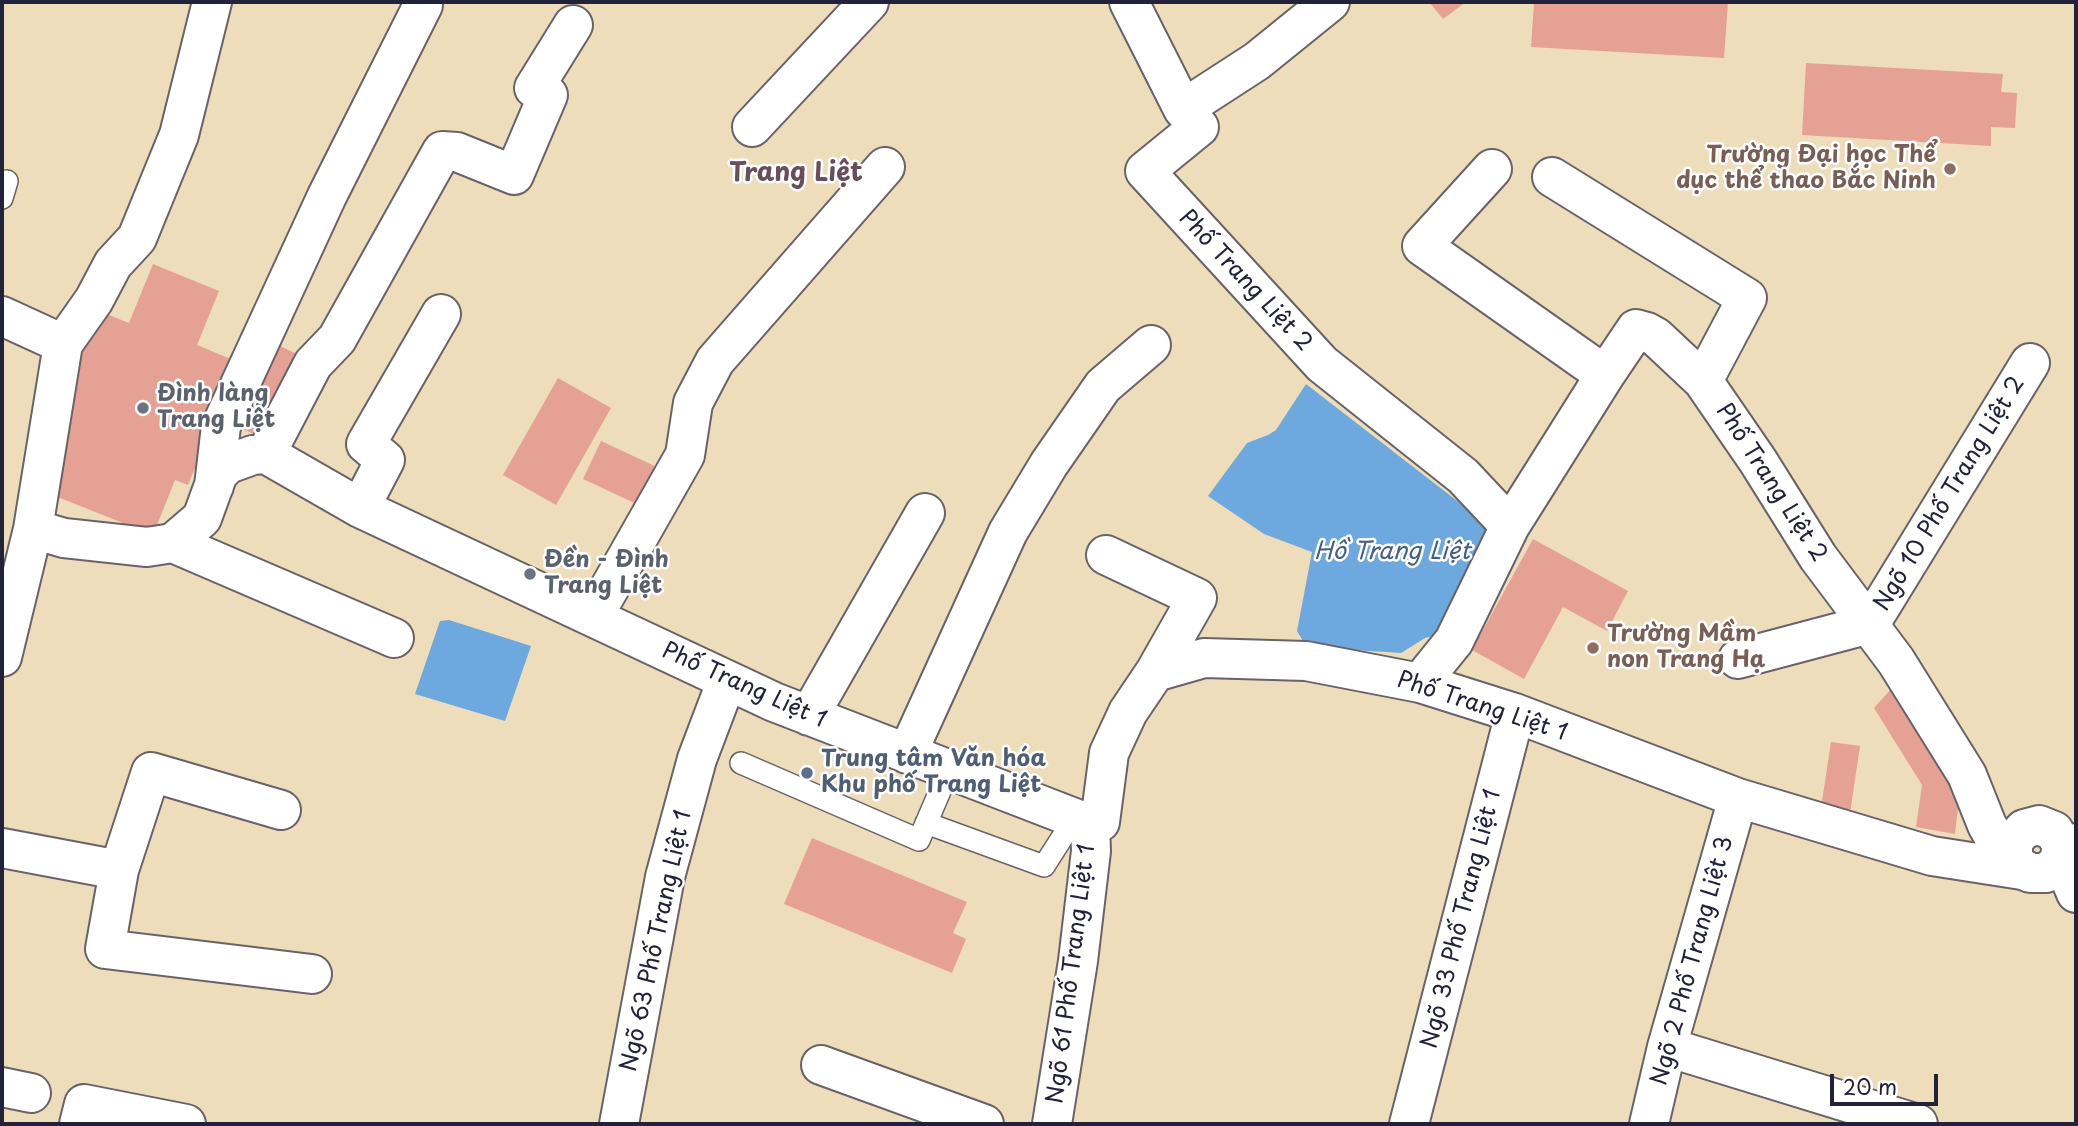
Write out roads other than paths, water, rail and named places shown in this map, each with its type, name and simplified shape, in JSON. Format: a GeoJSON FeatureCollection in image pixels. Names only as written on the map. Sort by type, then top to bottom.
{"type":"FeatureCollection","features":[{"type":"Feature","properties":{"kind":"street"},"geometry":{"type":"LineString","coordinates":[[2,657],[13,566],[33,529],[63,344],[94,300],[113,264],[137,238],[178,135],[212,2]]}},
{"type":"Feature","properties":{"kind":"street"},"geometry":{"type":"LineString","coordinates":[[752,127],[869,2]]}},
{"type":"Feature","properties":{"kind":"street","name":"Phố Trang Liệt 2"},"geometry":{"type":"LineString","coordinates":[[1129,2],[1183,109],[1199,127],[1145,172],[1322,364],[1463,476],[1510,526]]}},
{"type":"Feature","properties":{"kind":"street"},"geometry":{"type":"LineString","coordinates":[[1183,109],[1256,61],[1330,2]]}},
{"type":"Feature","properties":{"kind":"street"},"geometry":{"type":"LineString","coordinates":[[214,486],[221,426],[327,196],[423,5]]}},
{"type":"Feature","properties":{"kind":"street"},"geometry":{"type":"LineString","coordinates":[[173,543],[202,518],[218,474],[228,464],[253,455],[266,454],[313,364],[337,339],[442,151],[457,152],[514,175],[548,95],[534,88],[573,25]]}},
{"type":"Feature","properties":{"kind":"street"},"geometry":{"type":"LineString","coordinates":[[593,617],[685,455],[693,403],[715,361],[885,167]]}},
{"type":"Feature","properties":{"kind":"street"},"geometry":{"type":"LineString","coordinates":[[1492,170],[1422,246],[1605,375]]}},
{"type":"Feature","properties":{"kind":"street"},"geometry":{"type":"LineString","coordinates":[[1552,177],[1747,298],[1703,381]]}},
{"type":"Feature","properties":{"kind":"street"},"geometry":{"type":"LineString","coordinates":[[360,508],[385,460],[366,444],[441,314]]}},
{"type":"Feature","properties":{"kind":"street"},"geometry":{"type":"LineString","coordinates":[[2,316],[63,344]]}},
{"type":"Feature","properties":{"kind":"street","name":"Phố Trang Liệt 2"},"geometry":{"type":"LineString","coordinates":[[1420,683],[1454,641],[1510,526],[1636,329],[1656,337],[1703,381],[1818,556],[1870,624],[1967,775],[1995,839],[2051,860]]}},
{"type":"Feature","properties":{"kind":"street"},"geometry":{"type":"LineString","coordinates":[[908,754],[1008,532],[1049,464],[1102,386],[1151,345]]}},
{"type":"Feature","properties":{"kind":"street","name":"Ngõ 10 Phố Trang Liệt 2"},"geometry":{"type":"LineString","coordinates":[[1870,624],[2030,363]]}},
{"type":"Feature","properties":{"kind":"street","name":"Phố Trang Liệt 1"},"geometry":{"type":"LineString","coordinates":[[266,454],[360,508],[727,680],[809,716],[1082,822]]}},
{"type":"Feature","properties":{"kind":"street"},"geometry":{"type":"LineString","coordinates":[[809,716],[925,513]]}},
{"type":"Feature","properties":{"kind":"street"},"geometry":{"type":"LineString","coordinates":[[33,529],[64,538],[147,547],[173,543],[394,638]]}},
{"type":"Feature","properties":{"kind":"street"},"geometry":{"type":"LineString","coordinates":[[1082,822],[1100,822],[1110,753],[1128,712],[1155,672],[1197,598],[1106,555]]}},
{"type":"Feature","properties":{"kind":"street"},"geometry":{"type":"LineString","coordinates":[[1738,659],[1870,624]]}},
{"type":"Feature","properties":{"kind":"street","name":"Phố Trang Liệt 1"},"geometry":{"type":"LineString","coordinates":[[1155,672],[1204,658],[1293,661],[1420,683],[1515,713],[1738,798],[1932,856],[2051,860]]}},
{"type":"Feature","properties":{"kind":"street","name":"Ngõ 63 Phố Trang Liệt 1"},"geometry":{"type":"LineString","coordinates":[[620,1124],[665,877],[697,759],[727,680]]}},
{"type":"Feature","properties":{"kind":"street","name":"Ngõ 33 Phố Trang Liệt 1"},"geometry":{"type":"LineString","coordinates":[[1409,1124],[1515,713]]}},
{"type":"Feature","properties":{"kind":"street"},"geometry":{"type":"LineString","coordinates":[[281,810],[151,772],[119,870],[105,948],[312,974]]}},
{"type":"Feature","properties":{"kind":"street","name":"Ngõ 2 Phố Trang Liệt 3"},"geometry":{"type":"LineString","coordinates":[[1650,1124],[1667,1046],[1738,798]]}},
{"type":"Feature","properties":{"kind":"street","name":"Ngõ 61 Phố Trang Liệt 1"},"geometry":{"type":"LineString","coordinates":[[1052,1124],[1078,961],[1091,851],[1082,822]]}},
{"type":"Feature","properties":{"kind":"street"},"geometry":{"type":"LineString","coordinates":[[2,848],[119,870]]}},
{"type":"Feature","properties":{"kind":"street"},"geometry":{"type":"LineString","coordinates":[[1667,1046],[1918,1124]]}},
{"type":"Feature","properties":{"kind":"street"},"geometry":{"type":"LineString","coordinates":[[821,1065],[939,1116],[984,1124]]}},
{"type":"Feature","properties":{"kind":"street"},"geometry":{"type":"LineString","coordinates":[[79,1124],[84,1104],[186,1124]]}},
{"type":"Feature","properties":{"kind":"lane"},"geometry":{"type":"LineString","coordinates":[[741,763],[919,840],[949,770]]}},
{"type":"Feature","properties":{"kind":"lane"},"geometry":{"type":"LineString","coordinates":[[926,823],[1044,866],[1082,822]]}},
{"type":"Feature","properties":{"kind":"water","name":"Hồ Trang Liệt"},"geometry":{"type":"Polygon","coordinates":[[[1306,384],[1487,524],[1485,551],[1437,635],[1425,638],[1401,653],[1324,648],[1303,641],[1297,631],[1312,552],[1264,534],[1208,496],[1247,443],[1276,430],[1306,384]]]}},
{"type":"Feature","properties":{"kind":"water"},"geometry":{"type":"Polygon","coordinates":[[[449,620],[531,646],[505,721],[415,694],[440,621],[449,620]]]}},
{"type":"Feature","properties":{"kind":"place","name":"Trường Đại học Thể dục thể thao Bắc Ninh"},"geometry":{"type":"Point","coordinates":[1950,169]}},
{"type":"Feature","properties":{"kind":"place","name":"Đình làng Trang Liệt"},"geometry":{"type":"Point","coordinates":[143,408]}},
{"type":"Feature","properties":{"kind":"place","name":"Đền - Đình Trang Liệt"},"geometry":{"type":"Point","coordinates":[530,574]}},
{"type":"Feature","properties":{"kind":"place","name":"Trường Mầm non Trang Hạ"},"geometry":{"type":"Point","coordinates":[1593,648]}},
{"type":"Feature","properties":{"kind":"place","name":"Trung tâm Văn hóa Khu phố Trang Liệt"},"geometry":{"type":"Point","coordinates":[807,773]}},
{"type":"Feature","properties":{"kind":"district","name":"Trang Liệt"},"geometry":{"type":"Point","coordinates":[796,174]}}]}
